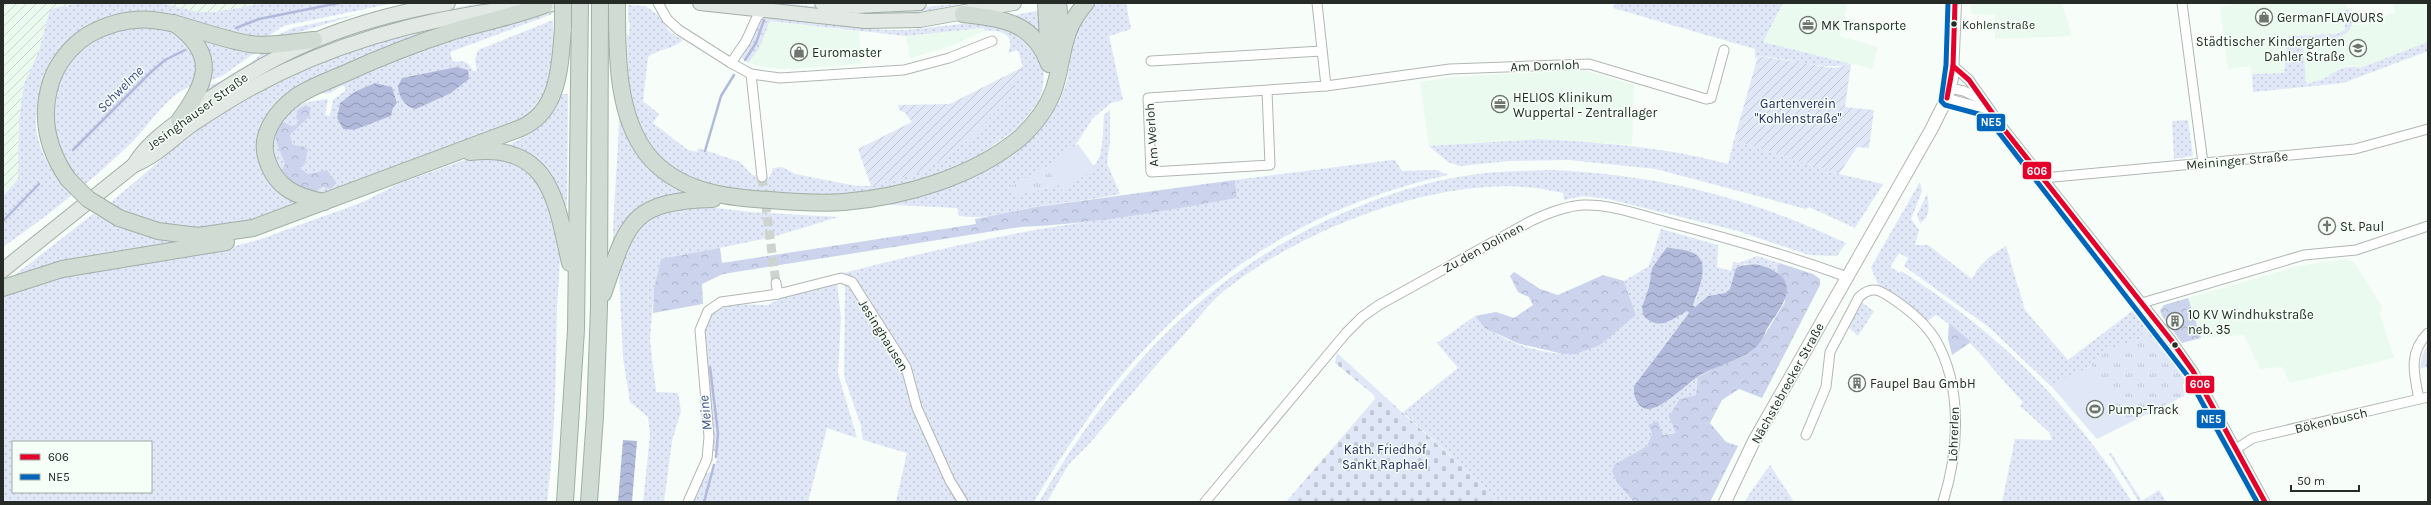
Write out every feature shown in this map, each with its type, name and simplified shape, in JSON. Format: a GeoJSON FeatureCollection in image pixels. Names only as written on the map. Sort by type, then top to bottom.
{"type":"FeatureCollection","features":[{"type":"Feature","properties":{"kind":"highway"},"geometry":{"type":"LineString","coordinates":[[314,40],[251,44],[167,19],[146,16],[111,22],[81,39],[61,62],[49,89],[45,119],[51,152],[68,179],[88,199],[119,218],[158,231],[198,236],[253,228],[456,154],[475,145],[528,125],[539,116],[548,104],[555,89],[563,28],[563,3]]}},
{"type":"Feature","properties":{"kind":"highway"},"geometry":{"type":"LineString","coordinates":[[565,502],[572,409],[577,292],[580,3]]}},
{"type":"Feature","properties":{"kind":"highway"},"geometry":{"type":"LineString","coordinates":[[589,502],[596,409],[599,307],[600,3]]}},
{"type":"Feature","properties":{"kind":"highway"},"geometry":{"type":"LineString","coordinates":[[617,3],[617,23],[624,106],[632,130],[646,153],[666,173],[688,186],[746,198]]}},
{"type":"Feature","properties":{"kind":"highway"},"geometry":{"type":"LineString","coordinates":[[1046,3],[1049,64],[1053,91]]}},
{"type":"Feature","properties":{"kind":"highway"},"geometry":{"type":"LineString","coordinates":[[1058,3],[1063,46]]}},
{"type":"Feature","properties":{"kind":"highway"},"geometry":{"type":"LineString","coordinates":[[599,307],[621,242],[632,225],[643,214],[668,202],[746,198],[844,202],[877,197],[929,184],[977,166],[1020,138],[1035,122],[1053,91],[1063,46],[1078,12],[1086,3]]}},
{"type":"Feature","properties":{"kind":"highway"},"geometry":{"type":"LineString","coordinates":[[324,202],[303,198],[288,191],[276,178],[269,166],[265,155],[265,140],[270,125],[288,103],[307,90],[391,53],[544,5]]}},
{"type":"Feature","properties":{"kind":"highway"},"geometry":{"type":"LineString","coordinates":[[963,14],[1002,19],[1023,28],[1044,51],[1049,64]]}},
{"type":"Feature","properties":{"kind":"highway"},"geometry":{"type":"LineString","coordinates":[[167,19],[186,32],[202,56],[204,74],[202,85],[180,120]]}},
{"type":"Feature","properties":{"kind":"highway"},"geometry":{"type":"LineString","coordinates":[[456,154],[487,150],[504,152],[523,159],[538,171],[547,183],[561,217],[577,292]]}},
{"type":"Feature","properties":{"kind":"highway"},"geometry":{"type":"LineString","coordinates":[[3,288],[62,269],[195,249],[234,240],[253,228]]}},
{"type":"Feature","properties":{"kind":"main road","name":"Jesinghauser Straße"},"geometry":{"type":"LineString","coordinates":[[134,165],[142,151],[180,120],[236,80],[314,40],[375,18],[448,3]]}},
{"type":"Feature","properties":{"kind":"main road","name":"Jesinghauser Straße"},"geometry":{"type":"LineString","coordinates":[[3,270],[134,165],[150,158],[193,124],[238,95],[321,54],[383,33],[430,22],[544,5],[569,3]]}},
{"type":"Feature","properties":{"kind":"main road"},"geometry":{"type":"LineString","coordinates":[[700,3],[865,21],[920,20],[963,14],[1014,3]]}},
{"type":"Feature","properties":{"kind":"main road"},"geometry":{"type":"LineString","coordinates":[[822,3],[869,6],[919,3]]}},
{"type":"Feature","properties":{"kind":"main road"},"geometry":{"type":"LineString","coordinates":[[1948,93],[1953,66],[1955,3]]}},
{"type":"Feature","properties":{"kind":"main road","name":"Nächstebrecker Straße"},"geometry":{"type":"LineString","coordinates":[[1725,502],[1754,441],[1931,130],[1948,93]]}},
{"type":"Feature","properties":{"kind":"street"},"geometry":{"type":"LineString","coordinates":[[658,3],[667,19],[678,30],[730,63],[751,74],[780,78],[904,70],[949,58],[992,41]]}},
{"type":"Feature","properties":{"kind":"street"},"geometry":{"type":"LineString","coordinates":[[1317,3],[1326,86]]}},
{"type":"Feature","properties":{"kind":"street"},"geometry":{"type":"LineString","coordinates":[[2182,3],[2203,163]]}},
{"type":"Feature","properties":{"kind":"street"},"geometry":{"type":"LineString","coordinates":[[730,63],[746,41],[757,17],[764,10]]}},
{"type":"Feature","properties":{"kind":"street","name":"Am Dornloh"},"geometry":{"type":"LineString","coordinates":[[1326,86],[1450,69],[1589,64],[1706,99],[1710,98],[1724,50]]}},
{"type":"Feature","properties":{"kind":"street"},"geometry":{"type":"LineString","coordinates":[[1151,62],[1322,51]]}},
{"type":"Feature","properties":{"kind":"street"},"geometry":{"type":"LineString","coordinates":[[1953,66],[1969,80],[1982,100],[2142,303],[2193,371],[2265,502]]}},
{"type":"Feature","properties":{"kind":"street"},"geometry":{"type":"LineString","coordinates":[[751,74],[762,177]]}},
{"type":"Feature","properties":{"kind":"street","name":"Am Werloh"},"geometry":{"type":"LineString","coordinates":[[1266,91],[1270,165],[1151,172],[1148,98],[1326,86]]}},
{"type":"Feature","properties":{"kind":"street"},"geometry":{"type":"LineString","coordinates":[[1948,93],[1964,92],[1982,100]]}},
{"type":"Feature","properties":{"kind":"street"},"geometry":{"type":"LineString","coordinates":[[1948,93],[1990,110]]}},
{"type":"Feature","properties":{"kind":"street","name":"Meininger Straße"},"geometry":{"type":"LineString","coordinates":[[2043,178],[2355,149],[2428,130]]}},
{"type":"Feature","properties":{"kind":"street","name":"Zu den Dolinen"},"geometry":{"type":"LineString","coordinates":[[1204,502],[1346,333],[1362,317],[1399,294],[1551,212],[1583,205],[1599,206],[1637,214],[1753,245],[1847,277]]}},
{"type":"Feature","properties":{"kind":"street"},"geometry":{"type":"LineString","coordinates":[[2142,303],[2304,255],[2334,254],[2361,248],[2428,226]]}},
{"type":"Feature","properties":{"kind":"street","name":"Jesinghausen"},"geometry":{"type":"LineString","coordinates":[[688,502],[707,459],[709,437],[700,330],[702,320],[713,305],[721,302],[778,294],[841,278],[852,282],[906,367],[920,414],[950,481],[963,502]]}},
{"type":"Feature","properties":{"kind":"street"},"geometry":{"type":"LineString","coordinates":[[776,283],[778,294]]}},
{"type":"Feature","properties":{"kind":"street","name":"Löhrerlen"},"geometry":{"type":"LineString","coordinates":[[1806,435],[1826,387],[1830,352],[1854,306],[1867,290],[1877,289],[1887,294],[1924,325],[1940,349],[1953,389],[1955,434],[1952,464],[1943,502]]}},
{"type":"Feature","properties":{"kind":"street"},"geometry":{"type":"LineString","coordinates":[[2418,399],[2413,369],[2413,357],[2417,345],[2428,332]]}},
{"type":"Feature","properties":{"kind":"street","name":"Bökenbusch"},"geometry":{"type":"LineString","coordinates":[[2236,449],[2253,438],[2428,397]]}},
{"type":"Feature","properties":{"kind":"shaded area"},"geometry":{"type":"Polygon","coordinates":[[[3,3],[80,3],[50,9],[39,51],[24,84],[19,119],[18,179],[3,196],[3,3]]]}},
{"type":"Feature","properties":{"kind":"shaded area"},"geometry":{"type":"Polygon","coordinates":[[[161,3],[266,3],[214,12],[198,12],[161,3]]]}},
{"type":"Feature","properties":{"kind":"shaded area"},"geometry":{"type":"Polygon","coordinates":[[[1783,3],[1848,3],[1839,36],[1878,47],[1872,69],[1763,42],[1783,3]]]}},
{"type":"Feature","properties":{"kind":"shaded area"},"geometry":{"type":"Polygon","coordinates":[[[1971,3],[2062,3],[2072,36],[1995,39],[1995,15],[1971,14],[1971,3]]]}},
{"type":"Feature","properties":{"kind":"shaded area"},"geometry":{"type":"Polygon","coordinates":[[[2243,3],[2345,3],[2348,9],[2345,11],[2345,30],[2337,34],[2288,36],[2284,73],[2252,74],[2250,66],[2228,69],[2220,7],[2243,3]]]}},
{"type":"Feature","properties":{"kind":"shaded area","name":"Städtischer Kindergarten Dahler Straße"},"geometry":{"type":"Polygon","coordinates":[[[2428,3],[2428,42],[2360,68],[2350,65],[2336,70],[2330,76],[2306,85],[2303,42],[2333,41],[2345,34],[2353,25],[2385,23],[2384,16],[2395,13],[2392,4],[2428,3]]]}},
{"type":"Feature","properties":{"kind":"shaded area"},"geometry":{"type":"Polygon","coordinates":[[[769,21],[859,31],[861,64],[792,69],[769,68],[748,63],[759,49],[769,21]]]}},
{"type":"Feature","properties":{"kind":"shaded area"},"geometry":{"type":"Polygon","coordinates":[[[984,28],[984,31],[954,45],[910,58],[906,36],[984,28]]]}},
{"type":"Feature","properties":{"kind":"shaded area"},"geometry":{"type":"Polygon","coordinates":[[[1583,70],[1634,85],[1632,145],[1540,139],[1429,146],[1420,82],[1452,77],[1583,70]]]}},
{"type":"Feature","properties":{"kind":"shaded area"},"geometry":{"type":"Polygon","coordinates":[[[2345,259],[2354,262],[2379,302],[2382,309],[2380,314],[2394,358],[2290,383],[2282,367],[2260,369],[2244,335],[2201,338],[2188,298],[2298,266],[2345,259]]]}},
{"type":"Feature","properties":{"kind":"green space"},"geometry":{"type":"Polygon","coordinates":[[[80,3],[161,3],[198,12],[214,12],[266,3],[394,3],[283,26],[261,41],[185,18],[157,12],[143,11],[116,14],[102,19],[88,27],[48,84],[40,101],[36,119],[38,138],[46,159],[61,184],[72,174],[58,140],[54,123],[56,89],[62,73],[72,58],[101,33],[106,30],[118,28],[165,25],[195,49],[197,84],[186,88],[167,102],[134,140],[112,161],[51,212],[3,247],[3,196],[18,179],[19,119],[24,84],[39,51],[50,9],[80,3]]]}},
{"type":"Feature","properties":{"kind":"green space"},"geometry":{"type":"Polygon","coordinates":[[[483,3],[508,3],[409,21],[360,34],[279,67],[248,83],[250,78],[337,37],[420,14],[483,3]]]}},
{"type":"Feature","properties":{"kind":"green space"},"geometry":{"type":"Polygon","coordinates":[[[742,3],[783,3],[853,11],[900,10],[964,3],[922,12],[873,15],[742,3]]]}},
{"type":"Feature","properties":{"kind":"green space"},"geometry":{"type":"Polygon","coordinates":[[[1093,3],[1126,3],[1131,29],[1109,36],[1123,100],[1111,103],[1093,118],[1074,147],[1046,167],[1008,188],[1016,195],[1059,185],[1063,191],[1086,174],[1098,160],[1101,153],[1104,115],[1110,110],[1110,142],[1107,163],[1120,194],[978,217],[959,216],[957,208],[874,204],[919,194],[984,172],[1037,134],[1059,103],[1067,81],[1076,25],[1093,3]]]}},
{"type":"Feature","properties":{"kind":"green space"},"geometry":{"type":"Polygon","coordinates":[[[1616,3],[1783,3],[1763,42],[1851,64],[1828,66],[1770,57],[1758,56],[1755,59],[1755,49],[1613,8],[1616,3]]]}},
{"type":"Feature","properties":{"kind":"green space"},"geometry":{"type":"Polygon","coordinates":[[[628,5],[645,6],[657,14],[670,32],[683,40],[675,46],[652,54],[648,57],[643,101],[659,114],[653,123],[688,150],[697,152],[698,148],[740,162],[752,175],[769,178],[773,168],[782,167],[795,174],[856,186],[871,186],[915,174],[943,159],[972,137],[1023,67],[1018,50],[1008,53],[1010,41],[1005,34],[995,31],[984,31],[984,28],[906,36],[770,21],[759,49],[748,63],[741,57],[763,18],[768,16],[883,30],[907,30],[979,22],[1023,34],[1041,58],[1044,71],[1043,86],[1039,100],[1020,126],[984,152],[951,170],[893,189],[834,196],[794,195],[703,186],[666,165],[639,134],[628,88],[627,35],[629,35],[630,22],[628,21],[628,5]]]}},
{"type":"Feature","properties":{"kind":"green space"},"geometry":{"type":"Polygon","coordinates":[[[2348,9],[2354,17],[2348,32],[2328,41],[2303,42],[2306,84],[2325,78],[2340,69],[2347,67],[2360,68],[2428,42],[2428,51],[2343,83],[2253,92],[2252,74],[2284,73],[2288,36],[2337,34],[2345,30],[2345,11],[2348,9]]]}},
{"type":"Feature","properties":{"kind":"green space"},"geometry":{"type":"Polygon","coordinates":[[[1041,10],[1042,38],[1011,16],[1041,10]]]}},
{"type":"Feature","properties":{"kind":"green space"},"geometry":{"type":"Polygon","coordinates":[[[552,12],[552,14],[450,52],[453,62],[465,62],[473,71],[477,71],[475,60],[478,50],[553,20],[554,56],[546,87],[540,99],[524,119],[513,127],[329,193],[314,194],[301,190],[297,187],[314,193],[324,187],[332,189],[337,183],[327,170],[308,174],[301,169],[300,166],[305,164],[308,150],[303,146],[293,145],[290,135],[310,116],[311,108],[306,105],[297,110],[296,117],[299,121],[294,127],[283,121],[277,132],[276,137],[278,147],[285,164],[283,176],[293,186],[289,183],[280,173],[274,161],[272,148],[274,134],[282,119],[289,110],[301,104],[328,99],[325,115],[330,116],[333,100],[346,90],[343,85],[330,93],[313,94],[424,48],[552,12]],[[375,83],[356,91],[340,103],[337,118],[343,129],[354,130],[391,116],[393,108],[397,103],[392,87],[375,83]]]}},
{"type":"Feature","properties":{"kind":"green space"},"geometry":{"type":"Polygon","coordinates":[[[359,14],[276,39],[273,37],[293,28],[359,14]]]}},
{"type":"Feature","properties":{"kind":"green space"},"geometry":{"type":"Polygon","coordinates":[[[476,18],[274,111],[268,180],[281,195],[293,201],[294,205],[266,219],[249,225],[214,230],[177,227],[159,223],[142,218],[110,203],[203,126],[243,99],[263,88],[315,65],[368,46],[421,31],[476,18]]]}},
{"type":"Feature","properties":{"kind":"green space"},"geometry":{"type":"Polygon","coordinates":[[[201,40],[256,52],[222,76],[208,81],[201,40]]]}},
{"type":"Feature","properties":{"kind":"green space"},"geometry":{"type":"Polygon","coordinates":[[[277,50],[204,95],[207,85],[214,84],[230,77],[252,62],[263,51],[277,50]]]}},
{"type":"Feature","properties":{"kind":"green space","name":"Gartenverein \"Kohlenstraße\""},"geometry":{"type":"Polygon","coordinates":[[[1758,56],[1834,68],[1851,64],[1845,107],[1874,110],[1869,148],[1857,147],[1839,174],[1734,140],[1758,56]]]}},
{"type":"Feature","properties":{"kind":"green space"},"geometry":{"type":"Polygon","coordinates":[[[1023,67],[1008,99],[972,137],[943,159],[915,174],[871,186],[858,149],[912,122],[904,112],[900,111],[898,105],[950,104],[1023,67]]]}},
{"type":"Feature","properties":{"kind":"green space"},"geometry":{"type":"Polygon","coordinates":[[[561,94],[568,94],[567,205],[565,206],[561,196],[503,146],[513,143],[531,133],[538,127],[552,112],[561,94]]]}},
{"type":"Feature","properties":{"kind":"green space"},"geometry":{"type":"Polygon","coordinates":[[[306,105],[311,108],[310,116],[290,135],[293,145],[303,146],[308,150],[305,164],[301,166],[301,169],[308,174],[327,170],[337,183],[331,189],[323,187],[314,193],[301,190],[283,176],[283,168],[285,164],[278,148],[276,137],[276,132],[282,121],[294,127],[299,121],[296,118],[297,110],[306,105]]]}},
{"type":"Feature","properties":{"kind":"green space"},"geometry":{"type":"Polygon","coordinates":[[[619,111],[627,133],[697,193],[672,197],[613,244],[618,145],[619,111]]]}},
{"type":"Feature","properties":{"kind":"green space"},"geometry":{"type":"Polygon","coordinates":[[[2188,120],[2193,156],[2174,159],[2172,121],[2188,120]]]}},
{"type":"Feature","properties":{"kind":"green space"},"geometry":{"type":"Polygon","coordinates":[[[1540,139],[1611,144],[1681,153],[1728,164],[1734,140],[1839,174],[1883,184],[1855,228],[1809,207],[1806,209],[1656,169],[1569,160],[1509,161],[1460,166],[1448,162],[1429,146],[1540,139]]]}},
{"type":"Feature","properties":{"kind":"green space"},"geometry":{"type":"Polygon","coordinates":[[[1078,144],[1095,168],[1063,191],[1046,167],[1078,144]]]}},
{"type":"Feature","properties":{"kind":"green space"},"geometry":{"type":"Polygon","coordinates":[[[478,157],[495,158],[512,162],[535,175],[550,203],[559,234],[560,266],[552,454],[547,502],[3,502],[3,294],[46,278],[208,253],[258,240],[363,202],[400,183],[462,161],[478,157]]]}},
{"type":"Feature","properties":{"kind":"green space"},"geometry":{"type":"Polygon","coordinates":[[[1395,160],[1402,171],[1437,170],[1448,175],[1378,195],[1315,221],[1257,253],[1205,292],[1157,336],[1113,386],[1072,441],[1034,502],[965,502],[955,485],[920,407],[913,378],[853,279],[832,276],[919,254],[1007,235],[1237,198],[1235,180],[1395,160]]]}},
{"type":"Feature","properties":{"kind":"green space"},"geometry":{"type":"Polygon","coordinates":[[[1046,167],[1059,185],[1016,195],[1008,188],[1046,167]]]}},
{"type":"Feature","properties":{"kind":"green space"},"geometry":{"type":"Polygon","coordinates":[[[1552,170],[1629,177],[1703,191],[1774,213],[1846,243],[1837,256],[1809,255],[1738,231],[1608,199],[1583,196],[1564,200],[1563,193],[1522,187],[1478,188],[1431,195],[1385,208],[1339,224],[1297,244],[1258,267],[1219,295],[1150,372],[1090,443],[1068,465],[1047,502],[1039,502],[1069,453],[1101,408],[1136,365],[1174,326],[1215,290],[1260,258],[1308,230],[1388,195],[1432,182],[1463,176],[1552,170]]]}},
{"type":"Feature","properties":{"kind":"green space"},"geometry":{"type":"Polygon","coordinates":[[[1235,180],[1237,198],[1102,220],[1020,227],[723,274],[702,284],[703,304],[653,313],[654,288],[661,259],[720,248],[722,263],[976,224],[975,219],[1036,207],[1235,180]]]}},
{"type":"Feature","properties":{"kind":"green space"},"geometry":{"type":"Polygon","coordinates":[[[1920,182],[1922,191],[1911,219],[1919,230],[1915,245],[1928,245],[1972,279],[1978,268],[1986,260],[2006,246],[2025,310],[2068,360],[2135,309],[2147,325],[2139,340],[2108,350],[2090,363],[2092,366],[2055,383],[2053,388],[1990,328],[1904,266],[1908,258],[1899,253],[1890,267],[1900,273],[1901,271],[1936,294],[2001,345],[2030,373],[2085,434],[2132,502],[2002,502],[2015,439],[2052,440],[2050,433],[2020,406],[2023,402],[1961,334],[1936,315],[1926,322],[1908,305],[1878,285],[1871,267],[1920,182]]]}},
{"type":"Feature","properties":{"kind":"green space"},"geometry":{"type":"Polygon","coordinates":[[[1927,194],[1929,206],[1928,214],[1924,221],[1920,223],[1917,215],[1927,194]]]}},
{"type":"Feature","properties":{"kind":"green space"},"geometry":{"type":"Polygon","coordinates":[[[699,206],[750,212],[838,217],[773,237],[661,260],[654,288],[650,340],[656,392],[678,393],[681,411],[672,441],[664,502],[643,502],[650,435],[648,417],[630,402],[623,358],[619,272],[624,254],[632,237],[644,222],[664,210],[699,206]]]}},
{"type":"Feature","properties":{"kind":"green space"},"geometry":{"type":"Polygon","coordinates":[[[93,214],[140,234],[185,242],[11,278],[93,214]]]}},
{"type":"Feature","properties":{"kind":"green space"},"geometry":{"type":"Polygon","coordinates":[[[1661,229],[1718,245],[1717,267],[1731,271],[1733,262],[1739,263],[1757,256],[1779,263],[1777,272],[1764,266],[1744,264],[1730,289],[1725,293],[1708,296],[1695,307],[1693,305],[1697,297],[1692,252],[1667,247],[1652,268],[1649,287],[1642,307],[1643,315],[1682,314],[1687,311],[1689,313],[1653,360],[1634,393],[1642,407],[1655,407],[1698,377],[1696,395],[1680,400],[1676,433],[1663,435],[1648,424],[1652,433],[1647,446],[1615,464],[1613,471],[1618,484],[1634,502],[1488,502],[1494,496],[1403,412],[1458,368],[1437,343],[1475,316],[1495,333],[1520,345],[1548,352],[1575,354],[1636,315],[1624,281],[1649,266],[1661,229]]]}},
{"type":"Feature","properties":{"kind":"green space"},"geometry":{"type":"Polygon","coordinates":[[[1779,263],[1813,274],[1820,279],[1820,285],[1762,398],[1739,389],[1722,400],[1710,423],[1726,442],[1738,446],[1710,502],[1634,502],[1618,484],[1612,471],[1615,464],[1647,446],[1652,433],[1648,425],[1658,421],[1663,435],[1676,433],[1669,416],[1680,399],[1696,395],[1698,377],[1759,344],[1785,302],[1783,278],[1777,272],[1779,263]]]}},
{"type":"Feature","properties":{"kind":"green space"},"geometry":{"type":"Polygon","coordinates":[[[1514,272],[1540,289],[1558,295],[1603,275],[1624,281],[1636,315],[1600,345],[1575,354],[1563,354],[1517,343],[1485,328],[1475,316],[1496,312],[1514,318],[1533,305],[1529,297],[1518,292],[1510,276],[1514,272]]]}},
{"type":"Feature","properties":{"kind":"green space"},"geometry":{"type":"Polygon","coordinates":[[[837,283],[841,317],[838,373],[857,438],[827,428],[808,502],[692,502],[702,475],[714,471],[718,452],[712,451],[703,337],[709,316],[719,308],[730,304],[768,305],[782,298],[837,283]]]}},
{"type":"Feature","properties":{"kind":"green space"},"geometry":{"type":"Polygon","coordinates":[[[845,284],[854,291],[903,367],[959,502],[896,502],[907,453],[863,440],[861,426],[844,376],[845,284]]]}},
{"type":"Feature","properties":{"kind":"green space"},"geometry":{"type":"Polygon","coordinates":[[[2188,298],[2201,338],[2182,343],[2162,316],[2160,310],[2164,305],[2188,298]]]}},
{"type":"Feature","properties":{"kind":"green space"},"geometry":{"type":"Polygon","coordinates":[[[1861,302],[1874,311],[1858,336],[1848,327],[1861,302]]]}},
{"type":"Feature","properties":{"kind":"green space"},"geometry":{"type":"Polygon","coordinates":[[[1949,323],[1971,342],[1952,355],[1948,339],[1949,323]]]}},
{"type":"Feature","properties":{"kind":"green space"},"geometry":{"type":"Polygon","coordinates":[[[2147,325],[2182,370],[2190,383],[2183,384],[2184,396],[2127,424],[2090,363],[2108,350],[2139,340],[2147,325]]]}},
{"type":"Feature","properties":{"kind":"green space"},"geometry":{"type":"Polygon","coordinates":[[[2428,344],[2428,367],[2420,368],[2422,356],[2428,344]]]}},
{"type":"Feature","properties":{"kind":"green space","name":"Kath. Friedhof Sankt Raphael"},"geometry":{"type":"Polygon","coordinates":[[[1337,353],[1494,496],[1488,502],[1286,502],[1375,399],[1374,395],[1335,363],[1337,353]]]}},
{"type":"Feature","properties":{"kind":"green space","name":"Pump-Track"},"geometry":{"type":"Polygon","coordinates":[[[2092,366],[2127,424],[2097,439],[2053,388],[2054,383],[2092,366]]]}},
{"type":"Feature","properties":{"kind":"green space"},"geometry":{"type":"Polygon","coordinates":[[[2124,400],[2130,400],[2134,404],[2134,410],[2130,414],[2124,414],[2120,410],[2120,404],[2124,400]]]}},
{"type":"Feature","properties":{"kind":"green space"},"geometry":{"type":"Polygon","coordinates":[[[2111,453],[2142,501],[2159,490],[2166,502],[2139,502],[2109,454],[2111,453]]]}},
{"type":"Feature","properties":{"kind":"green space"},"geometry":{"type":"Polygon","coordinates":[[[1770,465],[1794,502],[1745,502],[1748,496],[1770,465]]]}},
{"type":"Feature","properties":{"kind":"water"},"geometry":{"type":"Polygon","coordinates":[[[457,67],[468,70],[469,79],[451,93],[416,109],[405,104],[399,93],[398,86],[402,78],[457,67]]]}},
{"type":"Feature","properties":{"kind":"water"},"geometry":{"type":"Polygon","coordinates":[[[375,83],[392,87],[397,103],[393,108],[391,116],[354,130],[343,129],[337,118],[340,103],[356,91],[375,83]]]}},
{"type":"Feature","properties":{"kind":"water"},"geometry":{"type":"Polygon","coordinates":[[[1667,247],[1691,252],[1698,256],[1701,261],[1703,268],[1702,276],[1693,305],[1695,307],[1708,296],[1725,293],[1730,289],[1736,268],[1746,265],[1767,267],[1776,272],[1783,278],[1787,292],[1781,307],[1758,345],[1745,355],[1699,376],[1662,404],[1649,409],[1641,407],[1637,401],[1634,393],[1634,386],[1689,313],[1687,311],[1670,321],[1659,324],[1654,323],[1643,315],[1642,307],[1649,287],[1652,268],[1667,247]]]}},
{"type":"Feature","properties":{"kind":"water"},"geometry":{"type":"Polygon","coordinates":[[[623,440],[637,441],[632,502],[618,502],[623,440]]]}},
{"type":"Feature","properties":{"kind":"waterway","name":"Schwelme"},"geometry":{"type":"LineString","coordinates":[[236,28],[259,19],[339,3]]}},
{"type":"Feature","properties":{"kind":"waterway","name":"Meine"},"geometry":{"type":"LineString","coordinates":[[745,60],[756,43],[764,20]]}},
{"type":"Feature","properties":{"kind":"waterway","name":"Schwelme"},"geometry":{"type":"LineString","coordinates":[[73,150],[151,72],[165,60],[185,50]]}},
{"type":"Feature","properties":{"kind":"waterway","name":"Meine"},"geometry":{"type":"LineString","coordinates":[[705,151],[721,96],[734,75]]}},
{"type":"Feature","properties":{"kind":"waterway","name":"Schwelme"},"geometry":{"type":"LineString","coordinates":[[3,221],[39,184]]}},
{"type":"Feature","properties":{"kind":"waterway","name":"Meine"},"geometry":{"type":"LineString","coordinates":[[710,367],[718,433],[716,457]]}},
{"type":"Feature","properties":{"kind":"waterway","name":"Meine"},"geometry":{"type":"LineString","coordinates":[[704,502],[714,465]]}},
{"type":"Feature","properties":{"kind":"tunnel"},"geometry":{"type":"LineString","coordinates":[[762,177],[776,283]]}},
{"type":"Feature","properties":{"kind":"transit line","name":"NE5"},"geometry":{"type":"LineString","coordinates":[[1948,3],[1946,65],[1941,101],[1945,105],[1986,116],[2187,375],[2257,502]]}},
{"type":"Feature","properties":{"kind":"transit line","name":"606"},"geometry":{"type":"LineString","coordinates":[[1947,98],[1953,66],[1955,3]]}},
{"type":"Feature","properties":{"kind":"transit line","name":"606"},"geometry":{"type":"LineString","coordinates":[[1953,66],[1969,80],[2003,128],[2171,340],[2193,371],[2265,502]]}},
{"type":"Feature","properties":{"kind":"place","name":"GermanFLAVOURS"},"geometry":{"type":"Point","coordinates":[2264,17]}},
{"type":"Feature","properties":{"kind":"place","name":"Kohlenstraße"},"geometry":{"type":"Point","coordinates":[1954,24]}},
{"type":"Feature","properties":{"kind":"place","name":"MK Transporte"},"geometry":{"type":"Point","coordinates":[1808,25]}},
{"type":"Feature","properties":{"kind":"place","name":"Städtischer Kindergarten Dahler Straße"},"geometry":{"type":"Point","coordinates":[2358,48]}},
{"type":"Feature","properties":{"kind":"place","name":"Euromaster"},"geometry":{"type":"Point","coordinates":[799,52]}},
{"type":"Feature","properties":{"kind":"place","name":"HELIOS Klinikum Wuppertal - Zentrallager"},"geometry":{"type":"Point","coordinates":[1500,104]}},
{"type":"Feature","properties":{"kind":"place","name":"St. Paul"},"geometry":{"type":"Point","coordinates":[2327,226]}},
{"type":"Feature","properties":{"kind":"place","name":"10 KV Windhukstraße neb. 35"},"geometry":{"type":"Point","coordinates":[2175,321]}},
{"type":"Feature","properties":{"kind":"place","name":"Faupel Bau GmbH"},"geometry":{"type":"Point","coordinates":[1857,383]}},
{"type":"Feature","properties":{"kind":"place","name":"Pump-Track"},"geometry":{"type":"Point","coordinates":[2095,409]}}]}
